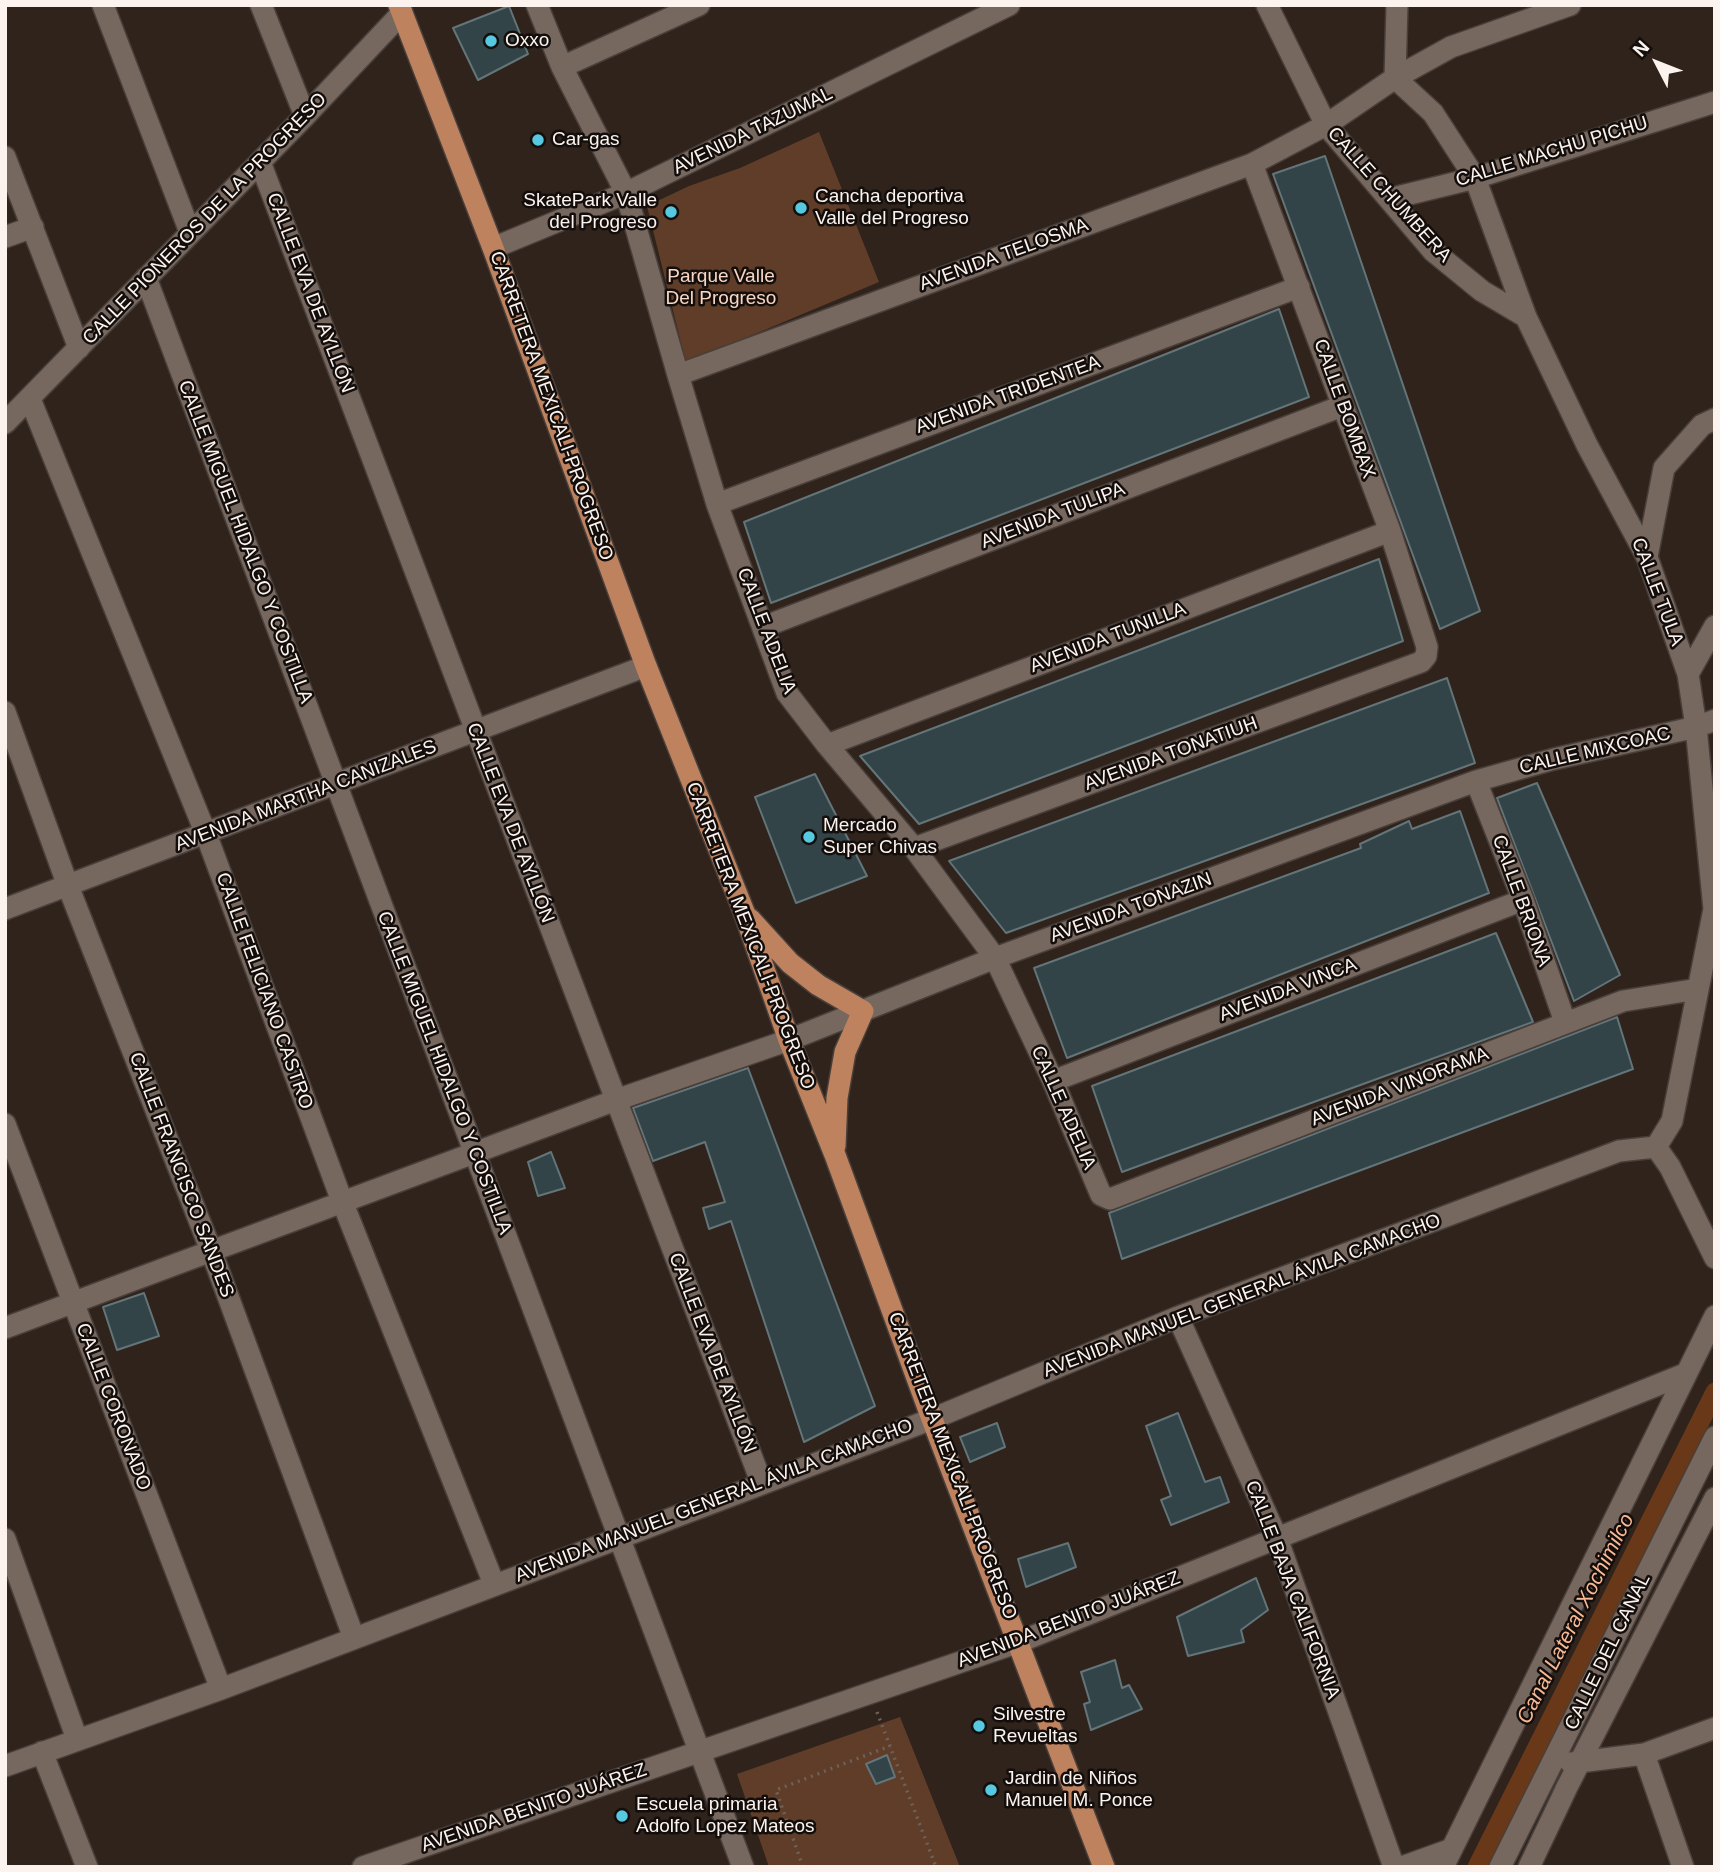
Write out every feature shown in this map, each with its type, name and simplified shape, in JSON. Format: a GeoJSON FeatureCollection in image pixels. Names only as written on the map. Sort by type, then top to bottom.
{"type":"FeatureCollection","features":[{"type":"Feature","properties":{"kind":"main road","name":"CARRETERA MEXICALI-PROGRESO"},"geometry":{"type":"LineString","coordinates":[[400,9],[493,248],[646,666],[744,912],[789,1040],[1104,1867]]}},
{"type":"Feature","properties":{"kind":"main road"},"geometry":{"type":"LineString","coordinates":[[744,912],[790,963],[818,985],[863,1011],[845,1052],[837,1098],[835,1155]]}},
{"type":"Feature","properties":{"kind":"street"},"geometry":{"type":"LineString","coordinates":[[103,5],[190,232]]}},
{"type":"Feature","properties":{"kind":"street"},"geometry":{"type":"LineString","coordinates":[[261,5],[305,116]]}},
{"type":"Feature","properties":{"kind":"street","name":"CALLE ADELIA"},"geometry":{"type":"LineString","coordinates":[[537,5],[562,67],[626,193],[717,504],[786,693],[914,848],[995,958],[1053,1081],[1101,1195],[1106,1199]]}},
{"type":"Feature","properties":{"kind":"street"},"geometry":{"type":"LineString","coordinates":[[562,67],[699,5]]}},
{"type":"Feature","properties":{"kind":"street","name":"AVENIDA TAZUMAL"},"geometry":{"type":"LineString","coordinates":[[493,248],[626,193],[1009,5]]}},
{"type":"Feature","properties":{"kind":"street","name":"CALLE CHUMBERA"},"geometry":{"type":"LineString","coordinates":[[1267,5],[1326,125],[1433,251],[1482,291],[1526,317]]}},
{"type":"Feature","properties":{"kind":"street"},"geometry":{"type":"LineString","coordinates":[[1395,78],[1397,5]]}},
{"type":"Feature","properties":{"kind":"street","name":"AVENIDA TELOSMA"},"geometry":{"type":"LineString","coordinates":[[678,375],[1252,164],[1326,125],[1395,78],[1451,47],[1570,5]]}},
{"type":"Feature","properties":{"kind":"street","name":"CALLE PIONEROS DE LA PROGRESO"},"geometry":{"type":"LineString","coordinates":[[5,423],[305,116],[400,9]]}},
{"type":"Feature","properties":{"kind":"street","name":"CALLE TULA"},"geometry":{"type":"LineString","coordinates":[[1395,78],[1433,113],[1475,178],[1526,317],[1587,445],[1647,557],[1706,724],[1714,909],[1672,1121],[1656,1147]]}},
{"type":"Feature","properties":{"kind":"street","name":"CALLE MACHU PICHU"},"geometry":{"type":"LineString","coordinates":[[1389,199],[1475,178],[1715,102]]}},
{"type":"Feature","properties":{"kind":"street"},"geometry":{"type":"LineString","coordinates":[[5,157],[79,348]]}},
{"type":"Feature","properties":{"kind":"street","name":"CALLE EVA DE AYLLÓN"},"geometry":{"type":"LineString","coordinates":[[260,162],[762,1484]]}},
{"type":"Feature","properties":{"kind":"street","name":"CALLE BOMBAX"},"geometry":{"type":"LineString","coordinates":[[1252,164],[1390,531],[1427,647],[1426,656]]}},
{"type":"Feature","properties":{"kind":"street"},"geometry":{"type":"LineString","coordinates":[[5,237],[33,227]]}},
{"type":"Feature","properties":{"kind":"street","name":"CALLE MIGUEL HIDALGO Y COSTILLA"},"geometry":{"type":"LineString","coordinates":[[146,278],[743,1867]]}},
{"type":"Feature","properties":{"kind":"street","name":"AVENIDA TRIDENTEA"},"geometry":{"type":"LineString","coordinates":[[717,504],[1299,287]]}},
{"type":"Feature","properties":{"kind":"street","name":"CALLE FELICIANO CASTRO"},"geometry":{"type":"LineString","coordinates":[[30,399],[206,834],[342,1201],[494,1584]]}},
{"type":"Feature","properties":{"kind":"street","name":"AVENIDA TULIPA"},"geometry":{"type":"LineString","coordinates":[[764,627],[1342,406]]}},
{"type":"Feature","properties":{"kind":"street"},"geometry":{"type":"LineString","coordinates":[[1647,557],[1664,468],[1702,425],[1715,419]]}},
{"type":"Feature","properties":{"kind":"street","name":"AVENIDA TUNILLA"},"geometry":{"type":"LineString","coordinates":[[827,745],[1390,531]]}},
{"type":"Feature","properties":{"kind":"street"},"geometry":{"type":"LineString","coordinates":[[1688,674],[1715,626]]}},
{"type":"Feature","properties":{"kind":"street","name":"AVENIDA TONATIUH"},"geometry":{"type":"LineString","coordinates":[[914,848],[1421,662],[1426,656]]}},
{"type":"Feature","properties":{"kind":"street","name":"AVENIDA MARTHA CANIZALES"},"geometry":{"type":"LineString","coordinates":[[5,909],[646,666]]}},
{"type":"Feature","properties":{"kind":"street","name":"CALLE FRANCISCO SANDES"},"geometry":{"type":"LineString","coordinates":[[5,712],[68,886],[211,1250],[354,1638]]}},
{"type":"Feature","properties":{"kind":"street","name":"CALLE MIXCOAC"},"geometry":{"type":"LineString","coordinates":[[1476,781],[1706,724]]}},
{"type":"Feature","properties":{"kind":"street","name":"CALLE BRIONA"},"geometry":{"type":"LineString","coordinates":[[1476,781],[1523,900],[1564,1022]]}},
{"type":"Feature","properties":{"kind":"street","name":"AVENIDA TONAZIN"},"geometry":{"type":"LineString","coordinates":[[5,1328],[616,1100],[789,1040],[995,958],[1476,781]]}},
{"type":"Feature","properties":{"kind":"street","name":"AVENIDA VINCA"},"geometry":{"type":"LineString","coordinates":[[1053,1081],[1523,900]]}},
{"type":"Feature","properties":{"kind":"street","name":"AVENIDA VINORAMA"},"geometry":{"type":"LineString","coordinates":[[1106,1199],[1623,1001],[1698,989]]}},
{"type":"Feature","properties":{"kind":"street","name":"CALLE CORONADO"},"geometry":{"type":"LineString","coordinates":[[5,1125],[220,1689]]}},
{"type":"Feature","properties":{"kind":"street"},"geometry":{"type":"LineString","coordinates":[[1656,1147],[1670,1167],[1715,1258]]}},
{"type":"Feature","properties":{"kind":"street","name":"AVENIDA MANUEL GENERAL ÁVILA CAMACHO"},"geometry":{"type":"LineString","coordinates":[[5,1766],[220,1689],[762,1484],[932,1419],[1178,1318],[1619,1151],[1656,1147]]}},
{"type":"Feature","properties":{"kind":"street"},"geometry":{"type":"LineString","coordinates":[[1402,1867],[1447,1858],[1715,1316]]}},
{"type":"Feature","properties":{"kind":"street","name":"CALLE BAJA CALIFORNIA"},"geometry":{"type":"LineString","coordinates":[[1178,1318],[1277,1538],[1394,1867]]}},
{"type":"Feature","properties":{"kind":"street","name":"AVENIDA BENITO JUÁREZ"},"geometry":{"type":"LineString","coordinates":[[372,1865],[1019,1642],[1685,1374]]}},
{"type":"Feature","properties":{"kind":"street","name":"CALLE DEL CANAL"},"geometry":{"type":"LineString","coordinates":[[1500,1867],[1715,1437]]}},
{"type":"Feature","properties":{"kind":"street"},"geometry":{"type":"LineString","coordinates":[[1529,1867],[1715,1498]]}},
{"type":"Feature","properties":{"kind":"street"},"geometry":{"type":"LineString","coordinates":[[5,1539],[77,1739]]}},
{"type":"Feature","properties":{"kind":"street"},"geometry":{"type":"LineString","coordinates":[[1552,1765],[1644,1754],[1715,1728]]}},
{"type":"Feature","properties":{"kind":"street"},"geometry":{"type":"LineString","coordinates":[[42,1752],[86,1867]]}},
{"type":"Feature","properties":{"kind":"street"},"geometry":{"type":"LineString","coordinates":[[1644,1754],[1684,1867]]}},
{"type":"Feature","properties":{"kind":"path"},"geometry":{"type":"LineString","coordinates":[[870,1692],[936,1867]]}},
{"type":"Feature","properties":{"kind":"path"},"geometry":{"type":"LineString","coordinates":[[803,1867],[776,1790],[890,1746]]}},
{"type":"Feature","properties":{"kind":"green space","name":"Parque Valle Del Progreso"},"geometry":{"type":"Polygon","coordinates":[[[819,132],[879,282],[686,363],[647,206],[819,132]]]}},
{"type":"Feature","properties":{"kind":"green space"},"geometry":{"type":"Polygon","coordinates":[[[900,1717],[960,1867],[769,1867],[737,1774],[900,1717]]]}},
{"type":"Feature","properties":{"kind":"building","name":"Oxxo"},"geometry":{"type":"Polygon","coordinates":[[[509,6],[528,54],[478,80],[453,28],[509,6]]]}},
{"type":"Feature","properties":{"kind":"building"},"geometry":{"type":"Polygon","coordinates":[[[1325,156],[1480,611],[1440,629],[1273,174],[1325,156]]]}},
{"type":"Feature","properties":{"kind":"building"},"geometry":{"type":"Polygon","coordinates":[[[1279,309],[1309,397],[771,603],[744,522],[1279,309]]]}},
{"type":"Feature","properties":{"kind":"building"},"geometry":{"type":"Polygon","coordinates":[[[1379,559],[1403,641],[919,824],[860,756],[1379,559]]]}},
{"type":"Feature","properties":{"kind":"building"},"geometry":{"type":"Polygon","coordinates":[[[1447,678],[1475,763],[1006,933],[949,861],[1447,678]]]}},
{"type":"Feature","properties":{"kind":"building","name":"Mercado Super Chivas"},"geometry":{"type":"Polygon","coordinates":[[[815,774],[867,876],[796,903],[755,797],[815,774]]]}},
{"type":"Feature","properties":{"kind":"building"},"geometry":{"type":"Polygon","coordinates":[[[1537,783],[1620,975],[1574,1001],[1497,798],[1537,783]]]}},
{"type":"Feature","properties":{"kind":"building"},"geometry":{"type":"Polygon","coordinates":[[[1460,811],[1489,893],[1067,1058],[1034,968],[1361,848],[1360,844],[1409,821],[1412,829],[1460,811]]]}},
{"type":"Feature","properties":{"kind":"building"},"geometry":{"type":"Polygon","coordinates":[[[1496,933],[1533,1022],[1122,1172],[1092,1086],[1496,933]]]}},
{"type":"Feature","properties":{"kind":"building"},"geometry":{"type":"Polygon","coordinates":[[[1617,1017],[1633,1069],[1122,1259],[1109,1213],[1617,1017]]]}},
{"type":"Feature","properties":{"kind":"building"},"geometry":{"type":"Polygon","coordinates":[[[748,1068],[875,1406],[804,1442],[731,1221],[709,1229],[703,1208],[725,1202],[705,1142],[653,1161],[633,1108],[748,1068]]]}},
{"type":"Feature","properties":{"kind":"building"},"geometry":{"type":"Polygon","coordinates":[[[551,1152],[565,1188],[538,1196],[528,1162],[551,1152]]]}},
{"type":"Feature","properties":{"kind":"building"},"geometry":{"type":"Polygon","coordinates":[[[144,1293],[159,1336],[117,1350],[103,1307],[144,1293]]]}},
{"type":"Feature","properties":{"kind":"building"},"geometry":{"type":"Polygon","coordinates":[[[1178,1413],[1205,1482],[1220,1477],[1229,1502],[1171,1525],[1161,1500],[1171,1496],[1146,1426],[1178,1413]]]}},
{"type":"Feature","properties":{"kind":"building"},"geometry":{"type":"Polygon","coordinates":[[[997,1423],[1005,1447],[970,1462],[960,1437],[997,1423]]]}},
{"type":"Feature","properties":{"kind":"building"},"geometry":{"type":"Polygon","coordinates":[[[1068,1543],[1076,1567],[1026,1587],[1018,1559],[1068,1543]]]}},
{"type":"Feature","properties":{"kind":"building"},"geometry":{"type":"Polygon","coordinates":[[[1256,1578],[1268,1610],[1241,1630],[1244,1642],[1188,1656],[1177,1617],[1256,1578]]]}},
{"type":"Feature","properties":{"kind":"building"},"geometry":{"type":"Polygon","coordinates":[[[1115,1660],[1122,1688],[1129,1685],[1142,1709],[1091,1730],[1084,1704],[1090,1702],[1081,1672],[1115,1660]]]}},
{"type":"Feature","properties":{"kind":"building"},"geometry":{"type":"Polygon","coordinates":[[[887,1755],[895,1777],[876,1784],[866,1764],[887,1755]]]}},
{"type":"Feature","properties":{"kind":"waterway","name":"Canal Lateral Xochimilco"},"geometry":{"type":"LineString","coordinates":[[1477,1867],[1715,1392]]}},
{"type":"Feature","properties":{"kind":"place","name":"Oxxo"},"geometry":{"type":"Point","coordinates":[491,41]}},
{"type":"Feature","properties":{"kind":"place","name":"Car-gas"},"geometry":{"type":"Point","coordinates":[538,140]}},
{"type":"Feature","properties":{"kind":"place","name":"Cancha deportiva Valle del Progreso"},"geometry":{"type":"Point","coordinates":[801,208]}},
{"type":"Feature","properties":{"kind":"place","name":"SkatePark Valle del Progreso"},"geometry":{"type":"Point","coordinates":[671,212]}},
{"type":"Feature","properties":{"kind":"place","name":"Mercado Super Chivas"},"geometry":{"type":"Point","coordinates":[809,837]}},
{"type":"Feature","properties":{"kind":"place","name":"Silvestre Revueltas"},"geometry":{"type":"Point","coordinates":[979,1726]}},
{"type":"Feature","properties":{"kind":"place","name":"Jardin de Niños Manuel M. Ponce"},"geometry":{"type":"Point","coordinates":[991,1790]}},
{"type":"Feature","properties":{"kind":"place","name":"Escuela primaria Adolfo Lopez Mateos"},"geometry":{"type":"Point","coordinates":[622,1816]}}]}
